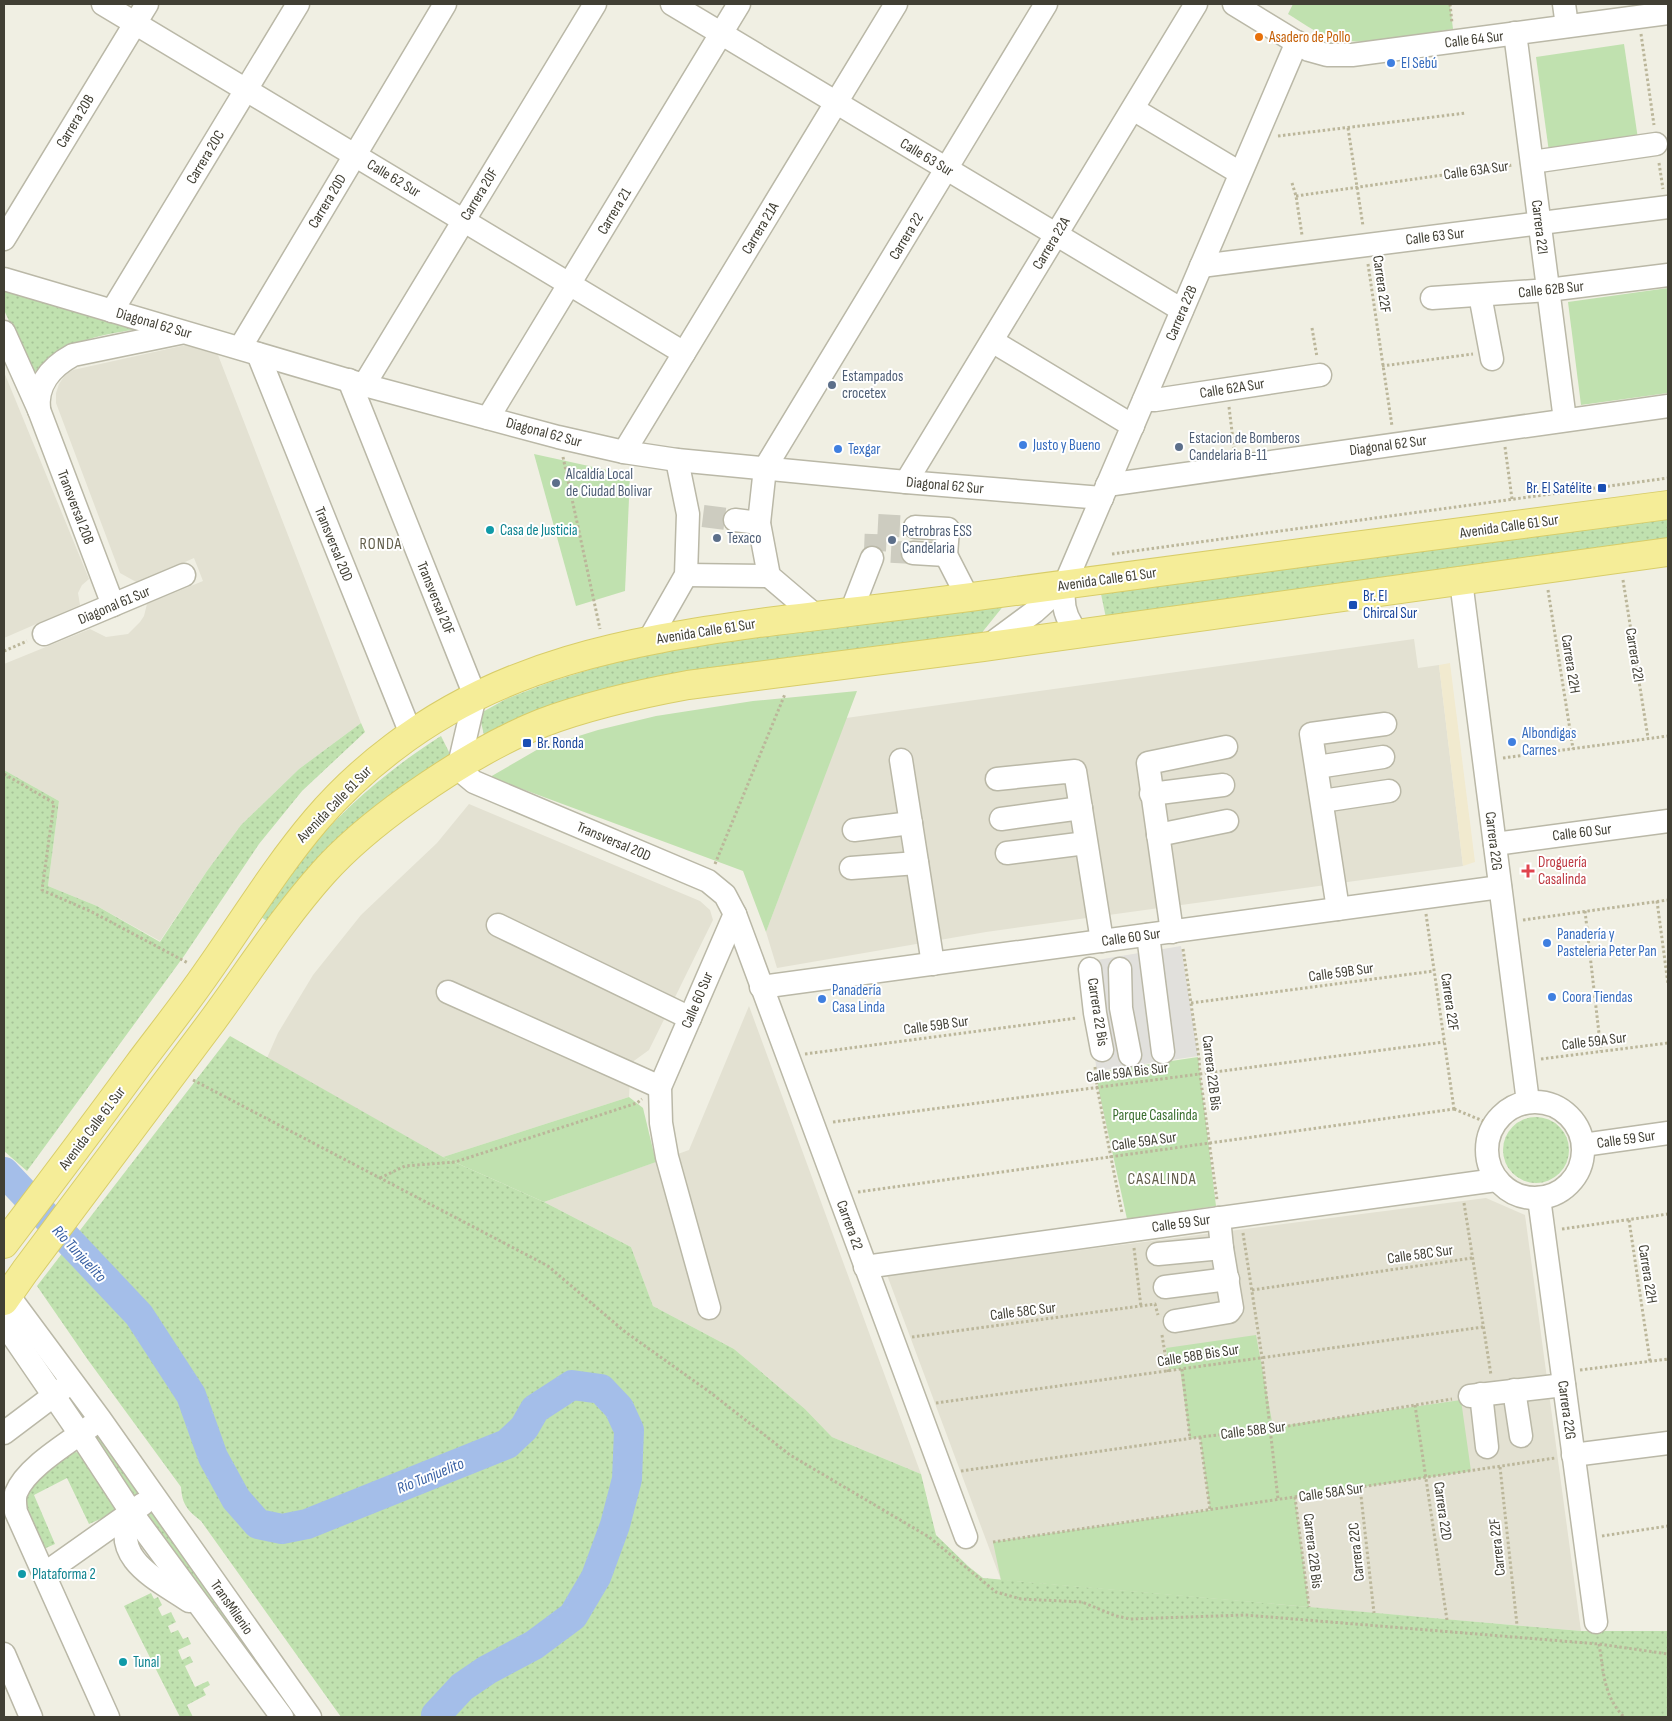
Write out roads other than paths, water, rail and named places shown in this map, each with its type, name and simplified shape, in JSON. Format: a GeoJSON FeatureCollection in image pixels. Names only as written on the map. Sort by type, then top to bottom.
{"type":"FeatureCollection","features":[{"type":"Feature","properties":{"kind":"main road","name":"Avenida Calle 61 Sur"},"geometry":{"type":"LineString","coordinates":[[4,1244],[206,973],[274,874],[320,815],[362,772],[411,734],[475,696],[523,674],[604,650],[649,640],[816,616],[968,598],[1668,504]]}},
{"type":"Feature","properties":{"kind":"main road"},"geometry":{"type":"LineString","coordinates":[[5,1296],[227,1001],[287,918],[325,871],[393,810],[459,765],[535,726],[608,702],[688,685],[988,646],[1668,552]]}},
{"type":"Feature","properties":{"kind":"street","name":"Calle 62 Sur"},"geometry":{"type":"LineString","coordinates":[[103,4],[684,353]]}},
{"type":"Feature","properties":{"kind":"street","name":"Carrera 20B"},"geometry":{"type":"LineString","coordinates":[[4,239],[147,4]]}},
{"type":"Feature","properties":{"kind":"street","name":"Carrera 20C"},"geometry":{"type":"LineString","coordinates":[[112,311],[298,4]]}},
{"type":"Feature","properties":{"kind":"street","name":"Carrera 20D"},"geometry":{"type":"LineString","coordinates":[[249,351],[354,155],[445,4]]}},
{"type":"Feature","properties":{"kind":"street","name":"Carrera 20F"},"geometry":{"type":"LineString","coordinates":[[356,382],[464,220],[595,4]]}},
{"type":"Feature","properties":{"kind":"street","name":"Calle 63 Sur"},"geometry":{"type":"LineString","coordinates":[[672,4],[1182,310]]}},
{"type":"Feature","properties":{"kind":"street","name":"Carrera 21"},"geometry":{"type":"LineString","coordinates":[[488,418],[739,4]]}},
{"type":"Feature","properties":{"kind":"street","name":"Carrera 21A"},"geometry":{"type":"LineString","coordinates":[[624,452],[896,4]]}},
{"type":"Feature","properties":{"kind":"street","name":"Carrera 22"},"geometry":{"type":"LineString","coordinates":[[765,468],[1046,4]]}},
{"type":"Feature","properties":{"kind":"street","name":"Carrera 22A"},"geometry":{"type":"LineString","coordinates":[[906,482],[1196,4]]}},
{"type":"Feature","properties":{"kind":"street","name":"Calle 64 Sur"},"geometry":{"type":"LineString","coordinates":[[1234,4],[1309,50],[1327,55],[1352,55],[1668,13]]}},
{"type":"Feature","properties":{"kind":"street"},"geometry":{"type":"LineString","coordinates":[[1564,4],[1567,26]]}},
{"type":"Feature","properties":{"kind":"street","name":"Carrera 22I"},"geometry":{"type":"LineString","coordinates":[[1515,33],[1565,420]]}},
{"type":"Feature","properties":{"kind":"street","name":"Carrera 22B"},"geometry":{"type":"LineString","coordinates":[[1078,633],[1066,617],[1063,594],[1065,584],[1297,42]]}},
{"type":"Feature","properties":{"kind":"street"},"geometry":{"type":"LineString","coordinates":[[1132,109],[1240,173]]}},
{"type":"Feature","properties":{"kind":"street"},"geometry":{"type":"LineString","coordinates":[[1532,162],[1656,144]]}},
{"type":"Feature","properties":{"kind":"street","name":"Calle 63 Sur"},"geometry":{"type":"LineString","coordinates":[[1201,266],[1667,207]]}},
{"type":"Feature","properties":{"kind":"street","name":"Calle 62B Sur"},"geometry":{"type":"LineString","coordinates":[[1432,298],[1548,290],[1668,274]]}},
{"type":"Feature","properties":{"kind":"street","name":"Diagonal 62 Sur"},"geometry":{"type":"LineString","coordinates":[[4,279],[356,382],[558,437],[624,452],[677,460],[906,482],[1104,492],[1237,467],[1668,406]]}},
{"type":"Feature","properties":{"kind":"street"},"geometry":{"type":"LineString","coordinates":[[1480,295],[1492,356]]}},
{"type":"Feature","properties":{"kind":"street","name":"Transversal 20B"},"geometry":{"type":"LineString","coordinates":[[4,332],[39,410],[113,605]]}},
{"type":"Feature","properties":{"kind":"street","name":"Transversal 20B"},"geometry":{"type":"LineString","coordinates":[[39,410],[38,399],[44,380],[63,361],[73,356],[185,332]]}},
{"type":"Feature","properties":{"kind":"street"},"geometry":{"type":"LineString","coordinates":[[992,341],[1133,426]]}},
{"type":"Feature","properties":{"kind":"street","name":"Transversal 20D"},"geometry":{"type":"LineString","coordinates":[[249,351],[411,734]]}},
{"type":"Feature","properties":{"kind":"street","name":"Calle 62A Sur"},"geometry":{"type":"LineString","coordinates":[[1144,400],[1155,400],[1320,375]]}},
{"type":"Feature","properties":{"kind":"street","name":"Transversal 20F"},"geometry":{"type":"LineString","coordinates":[[356,382],[475,696]]}},
{"type":"Feature","properties":{"kind":"street"},"geometry":{"type":"LineString","coordinates":[[649,640],[686,576],[695,515],[677,460]]}},
{"type":"Feature","properties":{"kind":"street"},"geometry":{"type":"LineString","coordinates":[[765,468],[759,523],[769,576],[816,616]]}},
{"type":"Feature","properties":{"kind":"street"},"geometry":{"type":"LineString","coordinates":[[736,520],[759,523]]}},
{"type":"Feature","properties":{"kind":"street"},"geometry":{"type":"LineString","coordinates":[[915,527],[948,529],[946,555],[968,598]]}},
{"type":"Feature","properties":{"kind":"street"},"geometry":{"type":"LineString","coordinates":[[912,553],[946,555]]}},
{"type":"Feature","properties":{"kind":"street"},"geometry":{"type":"LineString","coordinates":[[851,612],[872,558]]}},
{"type":"Feature","properties":{"kind":"street","name":"Diagonal 61 Sur"},"geometry":{"type":"LineString","coordinates":[[44,634],[184,575]]}},
{"type":"Feature","properties":{"kind":"street"},"geometry":{"type":"LineString","coordinates":[[686,576],[769,576]]}},
{"type":"Feature","properties":{"kind":"street","name":"Carrera 22G"},"geometry":{"type":"LineString","coordinates":[[1461,580],[1528,1102]]}},
{"type":"Feature","properties":{"kind":"street","name":"Carrera 22B"},"geometry":{"type":"LineString","coordinates":[[988,646],[1034,612],[1065,584]]}},
{"type":"Feature","properties":{"kind":"street"},"geometry":{"type":"LineString","coordinates":[[459,765],[475,696]]}},
{"type":"Feature","properties":{"kind":"street"},"geometry":{"type":"LineString","coordinates":[[1338,909],[1311,734],[1385,724]]}},
{"type":"Feature","properties":{"kind":"street"},"geometry":{"type":"LineString","coordinates":[[1176,931],[1158,835],[1148,763],[1226,748]]}},
{"type":"Feature","properties":{"kind":"street"},"geometry":{"type":"LineString","coordinates":[[1317,767],[1383,757]]}},
{"type":"Feature","properties":{"kind":"street"},"geometry":{"type":"LineString","coordinates":[[901,760],[933,964]]}},
{"type":"Feature","properties":{"kind":"street","name":"Transversal 20D"},"geometry":{"type":"LineString","coordinates":[[459,765],[462,772],[474,782],[708,881],[725,895],[734,914]]}},
{"type":"Feature","properties":{"kind":"street"},"geometry":{"type":"LineString","coordinates":[[997,779],[1075,771],[1102,941]]}},
{"type":"Feature","properties":{"kind":"street"},"geometry":{"type":"LineString","coordinates":[[1152,794],[1223,785]]}},
{"type":"Feature","properties":{"kind":"street"},"geometry":{"type":"LineString","coordinates":[[1322,801],[1389,790]]}},
{"type":"Feature","properties":{"kind":"street"},"geometry":{"type":"LineString","coordinates":[[1001,819],[1081,808]]}},
{"type":"Feature","properties":{"kind":"street"},"geometry":{"type":"LineString","coordinates":[[1158,835],[1227,821]]}},
{"type":"Feature","properties":{"kind":"street","name":"Calle 60 Sur"},"geometry":{"type":"LineString","coordinates":[[1495,844],[1668,821]]}},
{"type":"Feature","properties":{"kind":"street"},"geometry":{"type":"LineString","coordinates":[[854,830],[911,823]]}},
{"type":"Feature","properties":{"kind":"street"},"geometry":{"type":"LineString","coordinates":[[1007,852],[1086,843]]}},
{"type":"Feature","properties":{"kind":"street"},"geometry":{"type":"LineString","coordinates":[[851,868],[917,863]]}},
{"type":"Feature","properties":{"kind":"street","name":"Calle 60 Sur"},"geometry":{"type":"LineString","coordinates":[[761,987],[1500,887]]}},
{"type":"Feature","properties":{"kind":"street","name":"Carrera 22"},"geometry":{"type":"LineString","coordinates":[[734,914],[966,1537]]}},
{"type":"Feature","properties":{"kind":"street","name":"Calle 60 Sur"},"geometry":{"type":"LineString","coordinates":[[660,1087],[734,914]]}},
{"type":"Feature","properties":{"kind":"street"},"geometry":{"type":"LineString","coordinates":[[498,925],[690,1018]]}},
{"type":"Feature","properties":{"kind":"street"},"geometry":{"type":"LineString","coordinates":[[1148,935],[1163,1052]]}},
{"type":"Feature","properties":{"kind":"street"},"geometry":{"type":"LineString","coordinates":[[1090,969],[1086,1015],[1098,1056]]}},
{"type":"Feature","properties":{"kind":"street"},"geometry":{"type":"LineString","coordinates":[[1120,969],[1122,1008],[1130,1055]]}},
{"type":"Feature","properties":{"kind":"street"},"geometry":{"type":"LineString","coordinates":[[448,992],[660,1087],[661,1123],[667,1157],[709,1308]]}},
{"type":"Feature","properties":{"kind":"street"},"geometry":{"type":"LineString","coordinates":[[1086,1015],[1158,1004]]}},
{"type":"Feature","properties":{"kind":"street"},"geometry":{"type":"LineString","coordinates":[[1528,1102],[1543,1102],[1557,1106],[1568,1114],[1578,1125],[1583,1145],[1584,1154],[1580,1168],[1573,1181],[1549,1197],[1520,1196],[1507,1190],[1496,1180],[1489,1167],[1486,1153],[1493,1125],[1502,1114],[1514,1106],[1528,1102]]}},
{"type":"Feature","properties":{"kind":"street","name":"Calle 59 Sur"},"geometry":{"type":"LineString","coordinates":[[1583,1145],[1668,1133]]}},
{"type":"Feature","properties":{"kind":"street","name":"Calle 59 Sur"},"geometry":{"type":"LineString","coordinates":[[865,1267],[1496,1180]]}},
{"type":"Feature","properties":{"kind":"street","name":"Carrera 22G"},"geometry":{"type":"LineString","coordinates":[[1539,1198],[1597,1633]]}},
{"type":"Feature","properties":{"kind":"street"},"geometry":{"type":"LineString","coordinates":[[1165,1324],[1229,1312],[1232,1308],[1222,1248],[1230,1217]]}},
{"type":"Feature","properties":{"kind":"street"},"geometry":{"type":"LineString","coordinates":[[1158,1254],[1222,1248]]}},
{"type":"Feature","properties":{"kind":"street"},"geometry":{"type":"LineString","coordinates":[[1160,1295],[1228,1279]]}},
{"type":"Feature","properties":{"kind":"street","name":"TransMilenio"},"geometry":{"type":"LineString","coordinates":[[5,1296],[100,1419],[310,1717]]}},
{"type":"Feature","properties":{"kind":"street"},"geometry":{"type":"LineString","coordinates":[[4,1323],[54,1395],[130,1512]]}},
{"type":"Feature","properties":{"kind":"street"},"geometry":{"type":"LineString","coordinates":[[1489,1393],[1563,1378]]}},
{"type":"Feature","properties":{"kind":"street"},"geometry":{"type":"LineString","coordinates":[[4,1433],[73,1382]]}},
{"type":"Feature","properties":{"kind":"street"},"geometry":{"type":"LineString","coordinates":[[1489,1393],[1521,1436]]}},
{"type":"Feature","properties":{"kind":"street"},"geometry":{"type":"LineString","coordinates":[[1486,1447],[1489,1393]]}},
{"type":"Feature","properties":{"kind":"street"},"geometry":{"type":"LineString","coordinates":[[100,1419],[33,1469],[16,1492],[14,1502],[16,1512],[108,1717]]}},
{"type":"Feature","properties":{"kind":"street"},"geometry":{"type":"LineString","coordinates":[[1573,1455],[1668,1443]]}},
{"type":"Feature","properties":{"kind":"street"},"geometry":{"type":"LineString","coordinates":[[44,1574],[154,1496]]}},
{"type":"Feature","properties":{"kind":"street","name":"TransMilenio"},"geometry":{"type":"LineString","coordinates":[[130,1512],[125,1524],[124,1537],[129,1554],[147,1573],[200,1608],[282,1717]]}},
{"type":"Feature","properties":{"kind":"street"},"geometry":{"type":"LineString","coordinates":[[4,1654],[31,1717]]}},
{"type":"Feature","properties":{"kind":"waterway","name":"Río Tunjuelito"},"geometry":{"type":"LineString","coordinates":[[4,1172],[139,1315],[191,1395],[213,1457],[236,1499],[258,1524],[282,1529],[307,1524],[507,1444],[524,1428],[535,1409],[572,1385],[601,1389],[619,1408],[629,1430],[627,1479],[615,1525],[596,1577],[573,1616],[534,1645],[487,1670],[462,1687],[436,1717]]}},
{"type":"Feature","properties":{"kind":"tunnel"},"geometry":{"type":"LineString","coordinates":[[703,516],[735,520]]}},
{"type":"Feature","properties":{"kind":"tunnel"},"geometry":{"type":"LineString","coordinates":[[913,553],[875,551],[876,525],[915,527]]}},
{"type":"Feature","properties":{"kind":"place","name":"Asadero de Pollo"},"geometry":{"type":"Point","coordinates":[1259,37]}},
{"type":"Feature","properties":{"kind":"place","name":"El Sebú"},"geometry":{"type":"Point","coordinates":[1391,63]}},
{"type":"Feature","properties":{"kind":"place","name":"Estampados crocetex"},"geometry":{"type":"Point","coordinates":[832,385]}},
{"type":"Feature","properties":{"kind":"place","name":"Justo y Bueno"},"geometry":{"type":"Point","coordinates":[1023,445]}},
{"type":"Feature","properties":{"kind":"place","name":"Estacion de Bomberos Candelaria B-11"},"geometry":{"type":"Point","coordinates":[1179,447]}},
{"type":"Feature","properties":{"kind":"place","name":"Texgar"},"geometry":{"type":"Point","coordinates":[838,449]}},
{"type":"Feature","properties":{"kind":"place","name":"Alcaldía Local de Ciudad Bolivar"},"geometry":{"type":"Point","coordinates":[556,483]}},
{"type":"Feature","properties":{"kind":"place","name":"Br. El Satélite"},"geometry":{"type":"Point","coordinates":[1602,488]}},
{"type":"Feature","properties":{"kind":"place","name":"Casa de Justicia"},"geometry":{"type":"Point","coordinates":[490,530]}},
{"type":"Feature","properties":{"kind":"place","name":"Texaco"},"geometry":{"type":"Point","coordinates":[717,538]}},
{"type":"Feature","properties":{"kind":"place","name":"Petrobras ESS Candelaria"},"geometry":{"type":"Point","coordinates":[892,540]}},
{"type":"Feature","properties":{"kind":"place","name":"Br. El Chircal Sur"},"geometry":{"type":"Point","coordinates":[1353,605]}},
{"type":"Feature","properties":{"kind":"place","name":"Albondigas Carnes"},"geometry":{"type":"Point","coordinates":[1512,742]}},
{"type":"Feature","properties":{"kind":"place","name":"Br. Ronda"},"geometry":{"type":"Point","coordinates":[527,743]}},
{"type":"Feature","properties":{"kind":"place","name":"Droguería Casalinda"},"geometry":{"type":"Point","coordinates":[1528,871]}},
{"type":"Feature","properties":{"kind":"place","name":"Panadería y Pasteleria Peter Pan"},"geometry":{"type":"Point","coordinates":[1547,943]}},
{"type":"Feature","properties":{"kind":"place","name":"Coora Tiendas"},"geometry":{"type":"Point","coordinates":[1552,997]}},
{"type":"Feature","properties":{"kind":"place","name":"Panadería Casa Linda"},"geometry":{"type":"Point","coordinates":[822,999]}},
{"type":"Feature","properties":{"kind":"place","name":"Plataforma 2"},"geometry":{"type":"Point","coordinates":[22,1574]}},
{"type":"Feature","properties":{"kind":"place","name":"Tunal"},"geometry":{"type":"Point","coordinates":[123,1662]}},
{"type":"Feature","properties":{"kind":"district","name":"RONDA"},"geometry":{"type":"Point","coordinates":[381,543]}},
{"type":"Feature","properties":{"kind":"district","name":"CASALINDA"},"geometry":{"type":"Point","coordinates":[1162,1178]}},
{"type":"Feature","properties":{"kind":"park label","name":"Parque Casalinda"},"geometry":{"type":"Point","coordinates":[1155,1115]}}]}
